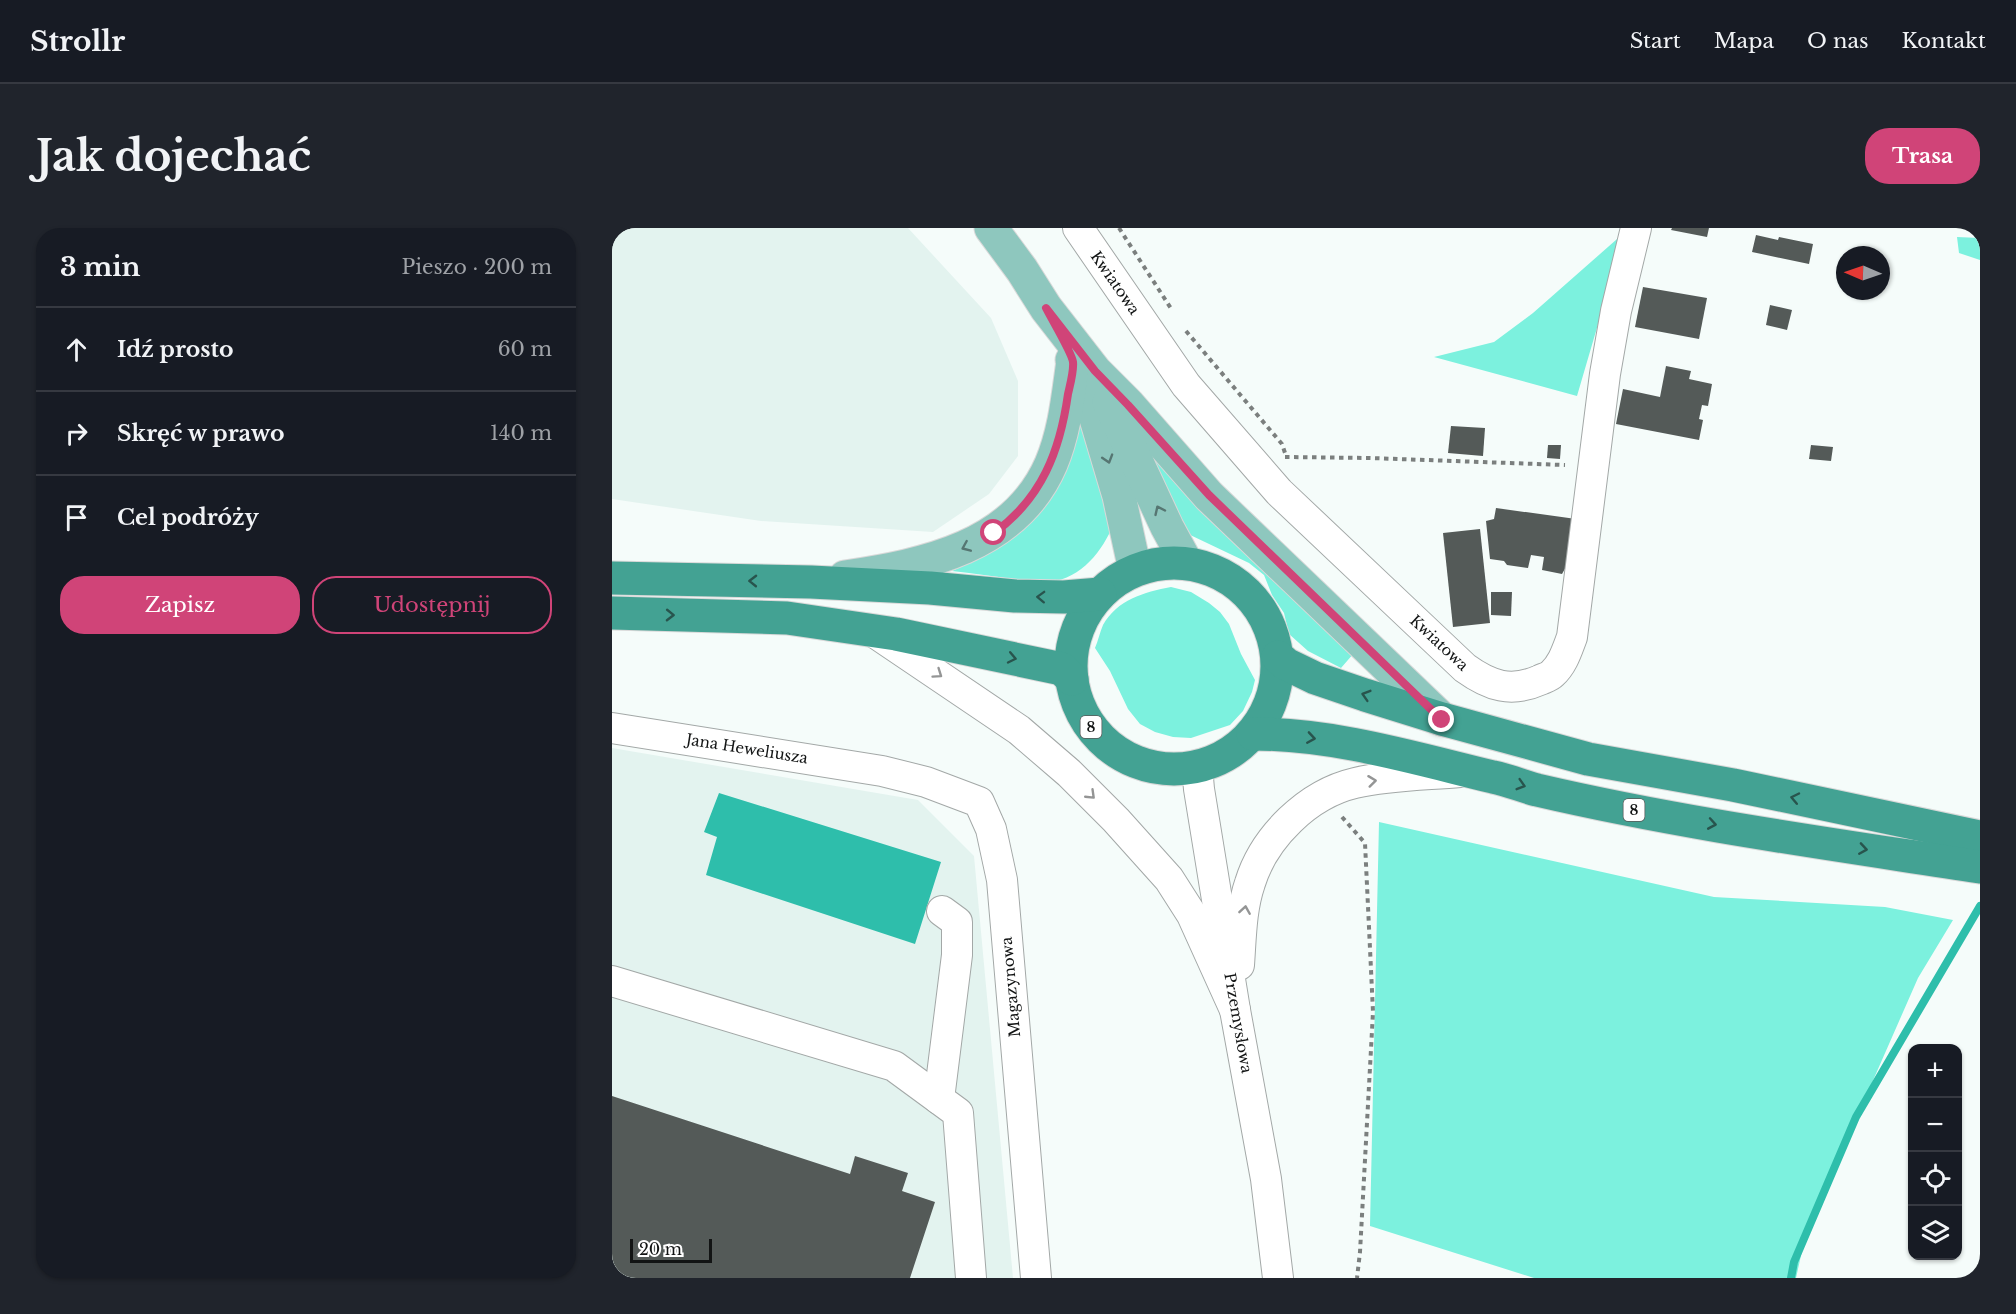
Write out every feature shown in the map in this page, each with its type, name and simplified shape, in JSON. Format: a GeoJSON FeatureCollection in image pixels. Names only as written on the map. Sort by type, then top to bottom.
{"type":"FeatureCollection","features":[{"type":"Feature","properties":{"kind":"highway","name":"8"},"geometry":{"type":"LineString","coordinates":[[1186,562],[1214,569],[1238,584],[1258,604],[1271,629],[1278,657],[1276,685],[1268,711],[1253,734],[1237,749],[1218,760],[1197,767],[1168,770],[1140,764],[1115,751],[1094,731],[1079,707],[1072,679],[1071,656],[1076,633],[1085,612],[1116,580],[1135,570],[1160,563],[1186,562]]}},
{"type":"Feature","properties":{"kind":"highway"},"geometry":{"type":"LineString","coordinates":[[612,578],[812,582],[930,588],[1015,596],[1064,597],[1100,594]]}},
{"type":"Feature","properties":{"kind":"highway"},"geometry":{"type":"LineString","coordinates":[[612,614],[787,618],[872,630],[1062,669],[1072,679]]}},
{"type":"Feature","properties":{"kind":"highway"},"geometry":{"type":"LineString","coordinates":[[1278,657],[1286,664],[1315,678],[1442,720],[1588,759],[1733,785],[1980,837]]}},
{"type":"Feature","properties":{"kind":"highway","name":"8"},"geometry":{"type":"LineString","coordinates":[[1253,734],[1288,734],[1355,745],[1426,760],[1535,789],[1644,812],[1980,867]]}},
{"type":"Feature","properties":{"kind":"main road"},"geometry":{"type":"LineString","coordinates":[[991,228],[1022,270],[1084,366],[1186,562]]}},
{"type":"Feature","properties":{"kind":"main road"},"geometry":{"type":"LineString","coordinates":[[1084,366],[1094,412],[1119,496],[1135,570]]}},
{"type":"Feature","properties":{"kind":"main road"},"geometry":{"type":"LineString","coordinates":[[812,582],[867,574],[966,548],[1006,524],[1042,482],[1051,463],[1065,416],[1084,366]]}},
{"type":"Feature","properties":{"kind":"main road"},"geometry":{"type":"LineString","coordinates":[[1084,366],[1128,405],[1209,495],[1442,720]]}},
{"type":"Feature","properties":{"kind":"street","name":"Kwiatowa"},"geometry":{"type":"LineString","coordinates":[[1078,228],[1186,385],[1279,492],[1446,652],[1480,679],[1506,687],[1520,687],[1552,675],[1564,657],[1572,637],[1605,374],[1616,311],[1636,228]]}},
{"type":"Feature","properties":{"kind":"street"},"geometry":{"type":"LineString","coordinates":[[872,630],[1019,730],[1069,773],[1116,820],[1169,879],[1192,915],[1235,1010]]}},
{"type":"Feature","properties":{"kind":"street","name":"Jana Heweliusza"},"geometry":{"type":"LineString","coordinates":[[612,728],[882,771]]}},
{"type":"Feature","properties":{"kind":"street","name":"Przemysłowa"},"geometry":{"type":"LineString","coordinates":[[1197,767],[1235,1010],[1266,1179],[1278,1278]]}},
{"type":"Feature","properties":{"kind":"street","name":"Magazynowa"},"geometry":{"type":"LineString","coordinates":[[882,771],[926,782],[979,802],[991,829],[1002,880],[1036,1278]]}},
{"type":"Feature","properties":{"kind":"street"},"geometry":{"type":"LineString","coordinates":[[1235,1010],[1244,910],[1250,883],[1261,858],[1287,823],[1326,795],[1354,783],[1465,771]]}},
{"type":"Feature","properties":{"kind":"street"},"geometry":{"type":"LineString","coordinates":[[939,1099],[957,955],[957,922],[942,911]]}},
{"type":"Feature","properties":{"kind":"street"},"geometry":{"type":"LineString","coordinates":[[612,981],[894,1066],[958,1113],[971,1278]]}},
{"type":"Feature","properties":{"kind":"path"},"geometry":{"type":"LineString","coordinates":[[1119,228],[1177,318]]}},
{"type":"Feature","properties":{"kind":"path"},"geometry":{"type":"LineString","coordinates":[[1184,327],[1282,444],[1286,456]]}},
{"type":"Feature","properties":{"kind":"path"},"geometry":{"type":"LineString","coordinates":[[1286,456],[1536,463],[1593,467]]}},
{"type":"Feature","properties":{"kind":"path"},"geometry":{"type":"LineString","coordinates":[[1280,464],[1286,456]]}},
{"type":"Feature","properties":{"kind":"path"},"geometry":{"type":"LineString","coordinates":[[1337,813],[1365,843],[1373,1001],[1357,1278]]}},
{"type":"Feature","properties":{"kind":"shaded area"},"geometry":{"type":"Polygon","coordinates":[[[612,228],[908,228],[991,318],[1018,381],[1018,456],[989,494],[933,532],[761,521],[612,499],[612,228]]]}},
{"type":"Feature","properties":{"kind":"shaded area"},"geometry":{"type":"Polygon","coordinates":[[[1625,232],[1577,396],[1434,357],[1494,342],[1533,313],[1625,232]]]}},
{"type":"Feature","properties":{"kind":"shaded area"},"geometry":{"type":"Polygon","coordinates":[[[1957,237],[1980,238],[1980,260],[1959,253],[1957,237]]]}},
{"type":"Feature","properties":{"kind":"shaded area"},"geometry":{"type":"Polygon","coordinates":[[[1080,404],[1112,528],[1101,548],[1077,572],[1056,581],[1032,582],[952,571],[1007,542],[1029,523],[1080,404]]]}},
{"type":"Feature","properties":{"kind":"shaded area"},"geometry":{"type":"Polygon","coordinates":[[[1140,434],[1354,653],[1341,668],[1308,651],[1289,634],[1284,613],[1272,595],[1264,575],[1249,563],[1186,533],[1140,434]]]}},
{"type":"Feature","properties":{"kind":"shaded area"},"geometry":{"type":"Polygon","coordinates":[[[1171,587],[1191,592],[1220,612],[1229,624],[1255,680],[1243,711],[1230,725],[1191,738],[1173,737],[1155,732],[1140,724],[1128,709],[1110,671],[1095,648],[1103,625],[1116,609],[1132,598],[1171,587]]]}},
{"type":"Feature","properties":{"kind":"shaded area"},"geometry":{"type":"Polygon","coordinates":[[[612,748],[918,800],[974,856],[1013,1278],[612,1278],[612,748]]]}},
{"type":"Feature","properties":{"kind":"shaded area"},"geometry":{"type":"Polygon","coordinates":[[[719,793],[941,862],[915,944],[706,875],[717,837],[704,832],[719,793]]]}},
{"type":"Feature","properties":{"kind":"shaded area"},"geometry":{"type":"Polygon","coordinates":[[[1379,822],[1714,897],[1885,907],[1953,920],[1918,978],[1806,1233],[1796,1278],[1534,1278],[1370,1226],[1379,822]]]}},
{"type":"Feature","properties":{"kind":"building"},"geometry":{"type":"Polygon","coordinates":[[[1672,228],[1709,228],[1707,237],[1671,230],[1672,228]]]}},
{"type":"Feature","properties":{"kind":"building"},"geometry":{"type":"Polygon","coordinates":[[[1756,235],[1813,244],[1809,264],[1752,252],[1756,235]]]}},
{"type":"Feature","properties":{"kind":"building"},"geometry":{"type":"Polygon","coordinates":[[[1643,287],[1707,298],[1699,339],[1635,327],[1643,287]]]}},
{"type":"Feature","properties":{"kind":"building"},"geometry":{"type":"Polygon","coordinates":[[[1770,305],[1792,310],[1787,330],[1766,325],[1770,305]]]}},
{"type":"Feature","properties":{"kind":"building"},"geometry":{"type":"Polygon","coordinates":[[[1666,366],[1691,371],[1689,379],[1712,384],[1708,406],[1702,405],[1699,419],[1703,420],[1699,440],[1616,424],[1623,389],[1660,397],[1666,366]]]}},
{"type":"Feature","properties":{"kind":"building"},"geometry":{"type":"Polygon","coordinates":[[[1451,426],[1485,428],[1483,456],[1448,453],[1451,426]]]}},
{"type":"Feature","properties":{"kind":"building"},"geometry":{"type":"Polygon","coordinates":[[[1548,445],[1561,445],[1560,459],[1547,458],[1548,445]]]}},
{"type":"Feature","properties":{"kind":"building"},"geometry":{"type":"Polygon","coordinates":[[[1811,445],[1833,447],[1831,461],[1809,459],[1811,445]]]}},
{"type":"Feature","properties":{"kind":"building"},"geometry":{"type":"Polygon","coordinates":[[[1496,508],[1576,519],[1567,565],[1562,574],[1542,570],[1544,557],[1531,555],[1528,568],[1507,565],[1504,561],[1490,559],[1486,521],[1494,519],[1496,508]]]}},
{"type":"Feature","properties":{"kind":"building"},"geometry":{"type":"Polygon","coordinates":[[[1480,529],[1490,623],[1453,627],[1443,533],[1480,529]]]}},
{"type":"Feature","properties":{"kind":"building"},"geometry":{"type":"Polygon","coordinates":[[[1491,592],[1512,592],[1511,616],[1491,615],[1491,592]]]}},
{"type":"Feature","properties":{"kind":"building"},"geometry":{"type":"Polygon","coordinates":[[[612,1096],[850,1174],[855,1156],[908,1173],[902,1191],[935,1202],[910,1278],[612,1278],[612,1096]]]}},
{"type":"Feature","properties":{"kind":"waterway"},"geometry":{"type":"LineString","coordinates":[[1791,1278],[1794,1262],[1856,1117],[1980,906]]}},
{"type":"Feature","properties":{"kind":"route"},"geometry":{"type":"LineString","coordinates":[[994,533],[1006,524],[1042,482],[1051,463],[1065,416],[1073,361],[1046,308],[1095,371],[1209,495],[1442,720]]}}]}
